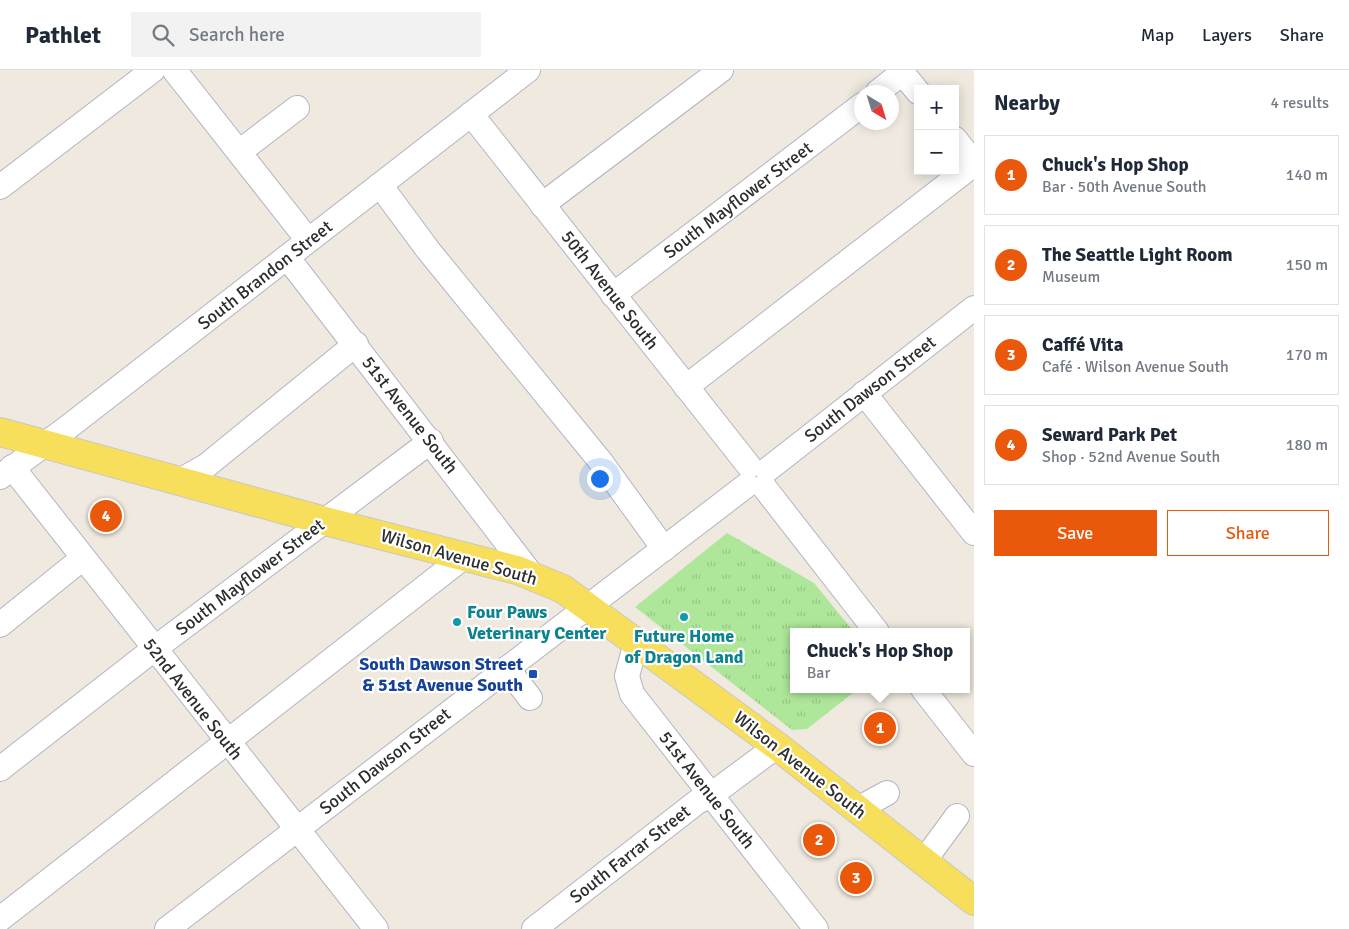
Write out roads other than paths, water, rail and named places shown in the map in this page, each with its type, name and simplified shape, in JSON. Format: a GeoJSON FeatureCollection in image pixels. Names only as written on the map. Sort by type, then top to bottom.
{"type":"FeatureCollection","features":[{"type":"Feature","properties":{"kind":"main road","name":"Wilson Avenue South"},"geometry":{"type":"LineString","coordinates":[[0,432],[181,480],[325,521],[531,574],[563,589],[777,746],[974,900]]}},
{"type":"Feature","properties":{"kind":"street"},"geometry":{"type":"LineString","coordinates":[[0,187],[153,70]]}},
{"type":"Feature","properties":{"kind":"street"},"geometry":{"type":"LineString","coordinates":[[158,70],[167,73],[175,70],[308,240]]}},
{"type":"Feature","properties":{"kind":"street","name":"South Brandon Street"},"geometry":{"type":"LineString","coordinates":[[6,472],[44,445],[528,70]]}},
{"type":"Feature","properties":{"kind":"street"},"geometry":{"type":"LineString","coordinates":[[542,205],[720,70]]}},
{"type":"Feature","properties":{"kind":"street"},"geometry":{"type":"LineString","coordinates":[[886,85],[901,72],[914,87]]}},
{"type":"Feature","properties":{"kind":"street"},"geometry":{"type":"LineString","coordinates":[[239,152],[296,108]]}},
{"type":"Feature","properties":{"kind":"street","name":"South Mayflower Street"},"geometry":{"type":"LineString","coordinates":[[614,295],[854,111]]}},
{"type":"Feature","properties":{"kind":"street","name":"50th Avenue South"},"geometry":{"type":"LineString","coordinates":[[471,114],[875,628]]}},
{"type":"Feature","properties":{"kind":"street"},"geometry":{"type":"LineString","coordinates":[[686,387],[969,153]]}},
{"type":"Feature","properties":{"kind":"street"},"geometry":{"type":"LineString","coordinates":[[380,185],[428,250],[601,462],[664,549]]}},
{"type":"Feature","properties":{"kind":"street","name":"51st Avenue South"},"geometry":{"type":"LineString","coordinates":[[287,257],[431,441],[531,574]]}},
{"type":"Feature","properties":{"kind":"street","name":"South Dawson Street"},"geometry":{"type":"LineString","coordinates":[[167,929],[589,607],[974,308]]}},
{"type":"Feature","properties":{"kind":"street"},"geometry":{"type":"LineString","coordinates":[[181,480],[206,466],[356,344]]}},
{"type":"Feature","properties":{"kind":"street"},"geometry":{"type":"LineString","coordinates":[[864,393],[974,533]]}},
{"type":"Feature","properties":{"kind":"street","name":"South Mayflower Street"},"geometry":{"type":"LineString","coordinates":[[0,769],[154,649],[431,441]]}},
{"type":"Feature","properties":{"kind":"street","name":"52nd Avenue South"},"geometry":{"type":"LineString","coordinates":[[6,472],[83,558],[376,929]]}},
{"type":"Feature","properties":{"kind":"street"},"geometry":{"type":"LineString","coordinates":[[0,919],[226,741],[331,662],[464,556]]}},
{"type":"Feature","properties":{"kind":"street"},"geometry":{"type":"LineString","coordinates":[[0,625],[83,558]]}},
{"type":"Feature","properties":{"kind":"street","name":"51st Avenue South"},"geometry":{"type":"LineString","coordinates":[[636,643],[627,676],[632,694],[816,929]]}},
{"type":"Feature","properties":{"kind":"street"},"geometry":{"type":"LineString","coordinates":[[507,668],[530,698]]}},
{"type":"Feature","properties":{"kind":"street"},"geometry":{"type":"LineString","coordinates":[[926,693],[974,754]]}},
{"type":"Feature","properties":{"kind":"street","name":"South Farrar Street"},"geometry":{"type":"LineString","coordinates":[[534,929],[697,802],[711,795],[777,746]]}},
{"type":"Feature","properties":{"kind":"street"},"geometry":{"type":"LineString","coordinates":[[858,810],[887,793]]}},
{"type":"Feature","properties":{"kind":"street"},"geometry":{"type":"LineString","coordinates":[[924,861],[957,816]]}},
{"type":"Feature","properties":{"kind":"place","name":"Seward Park Pet"},"geometry":{"type":"Point","coordinates":[106,516]}},
{"type":"Feature","properties":{"kind":"place","name":"Future Home of Dragon Land"},"geometry":{"type":"Point","coordinates":[684,617]}},
{"type":"Feature","properties":{"kind":"place","name":"Four Paws Veterinary Center"},"geometry":{"type":"Point","coordinates":[457,622]}},
{"type":"Feature","properties":{"kind":"place","name":"South Dawson Street & 51st Avenue South"},"geometry":{"type":"Point","coordinates":[533,674]}},
{"type":"Feature","properties":{"kind":"place","name":"Chuck's Hop Shop"},"geometry":{"type":"Point","coordinates":[880,728]}},
{"type":"Feature","properties":{"kind":"place","name":"The Seattle Light Room"},"geometry":{"type":"Point","coordinates":[819,840]}},
{"type":"Feature","properties":{"kind":"place","name":"Caffé Vita"},"geometry":{"type":"Point","coordinates":[856,878]}}]}
